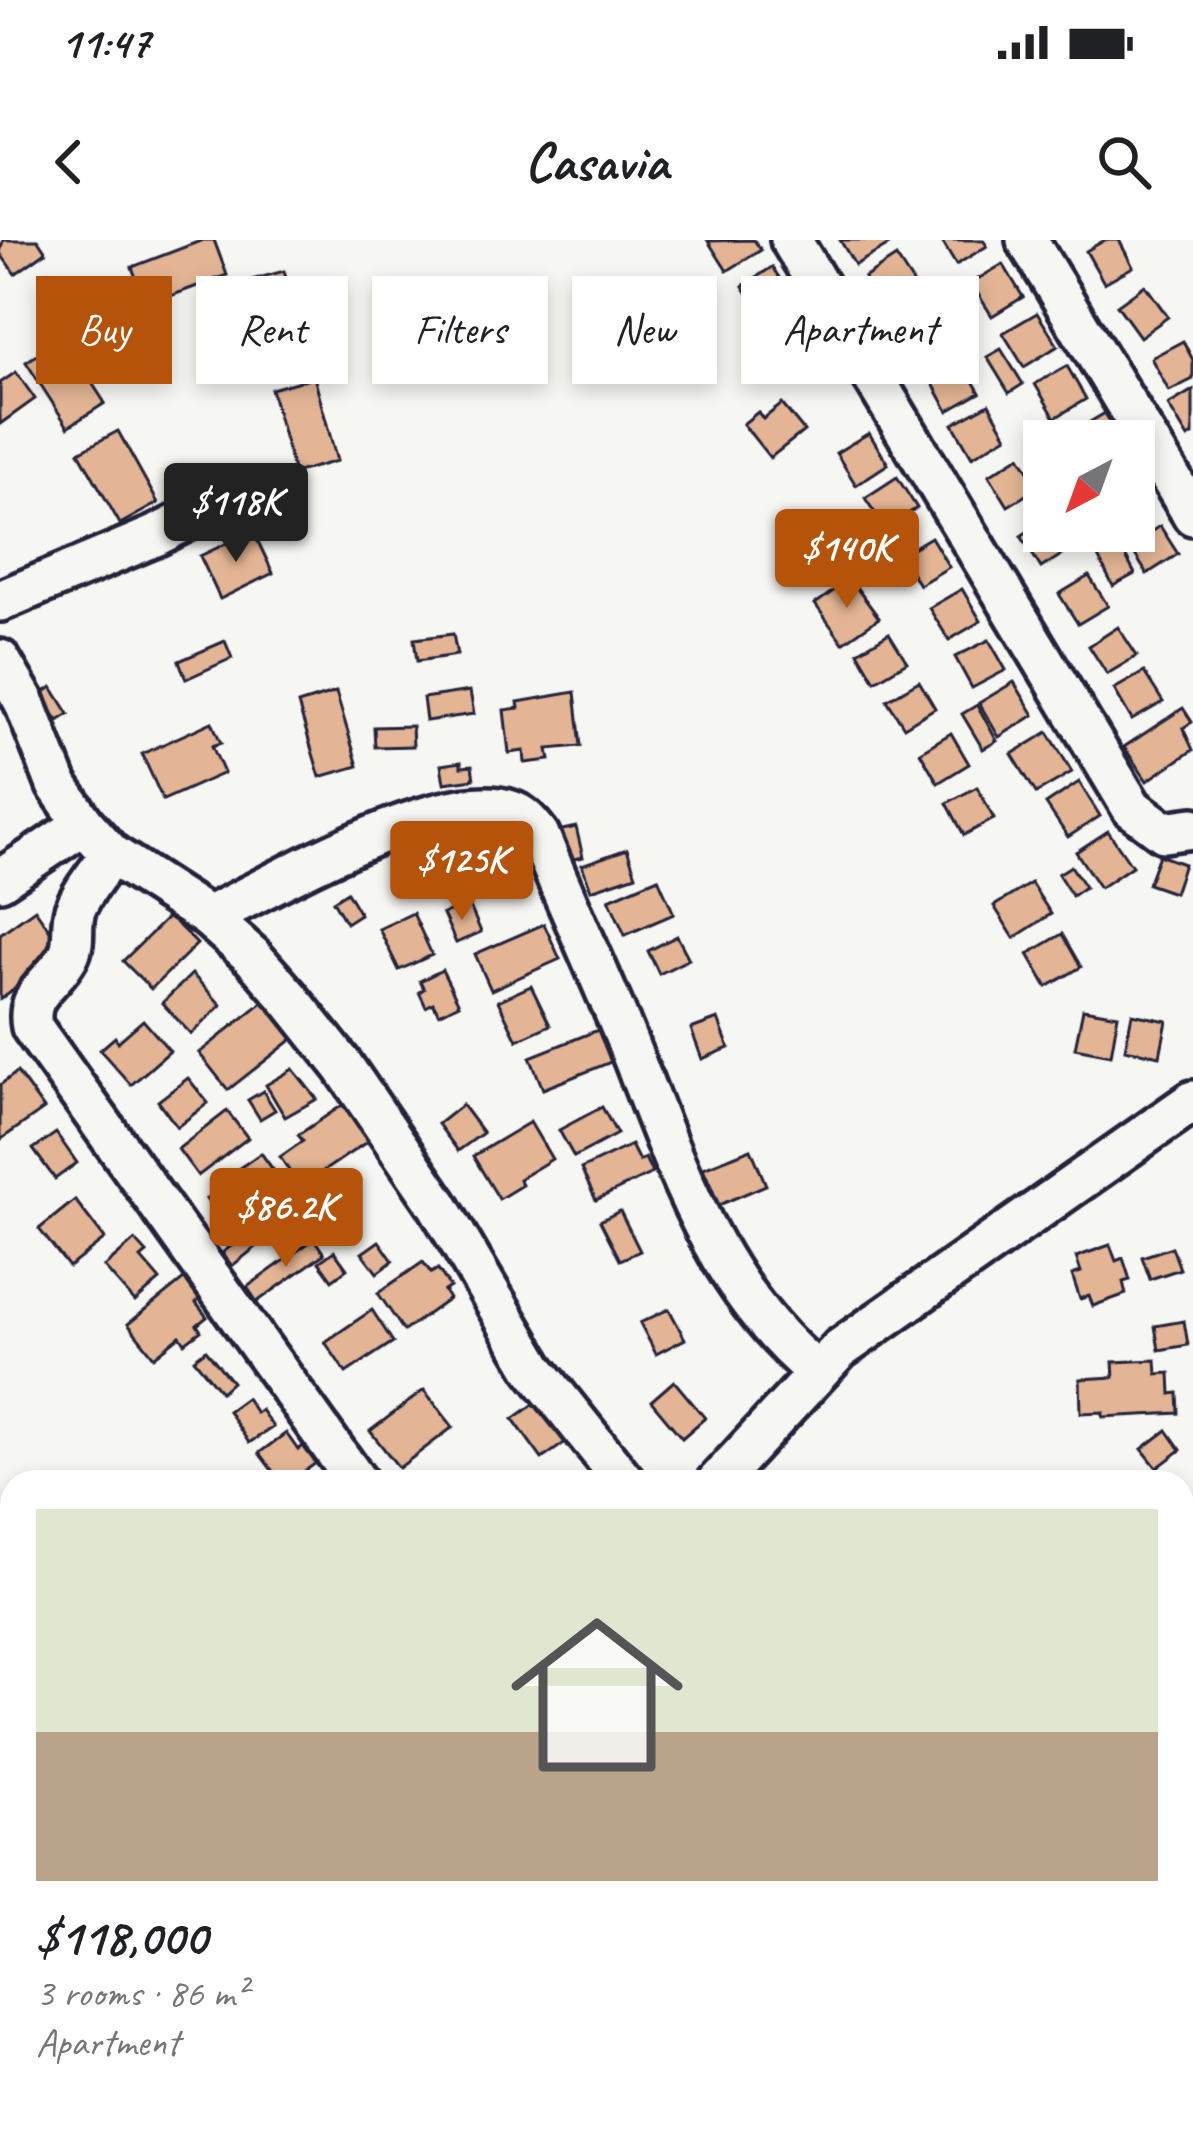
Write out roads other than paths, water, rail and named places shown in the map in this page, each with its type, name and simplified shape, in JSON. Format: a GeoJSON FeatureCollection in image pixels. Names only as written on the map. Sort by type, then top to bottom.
{"type":"FeatureCollection","features":[{"type":"Feature","properties":{"kind":"street"},"geometry":{"type":"LineString","coordinates":[[791,240],[1132,808],[1164,832],[1193,828]]}},
{"type":"Feature","properties":{"kind":"street"},"geometry":{"type":"LineString","coordinates":[[1028,240],[1193,514]]}},
{"type":"Feature","properties":{"kind":"street"},"geometry":{"type":"LineString","coordinates":[[0,601],[155,536],[239,494]]}},
{"type":"Feature","properties":{"kind":"street"},"geometry":{"type":"LineString","coordinates":[[0,660],[24,701],[58,785],[84,824],[111,854],[208,917],[252,956],[344,1066],[464,1246],[534,1368],[616,1470]]}},
{"type":"Feature","properties":{"kind":"street"},"geometry":{"type":"LineString","coordinates":[[208,917],[362,842],[434,813],[510,810],[529,821],[595,963],[681,1184],[754,1309],[788,1348],[817,1371]]}},
{"type":"Feature","properties":{"kind":"street"},"geometry":{"type":"LineString","coordinates":[[0,880],[84,824]]}},
{"type":"Feature","properties":{"kind":"street"},"geometry":{"type":"LineString","coordinates":[[111,854],[76,908],[66,961],[34,997],[29,1012],[32,1027],[348,1470]]}},
{"type":"Feature","properties":{"kind":"street"},"geometry":{"type":"LineString","coordinates":[[738,1470],[817,1371],[865,1329],[1193,1101]]}}]}
